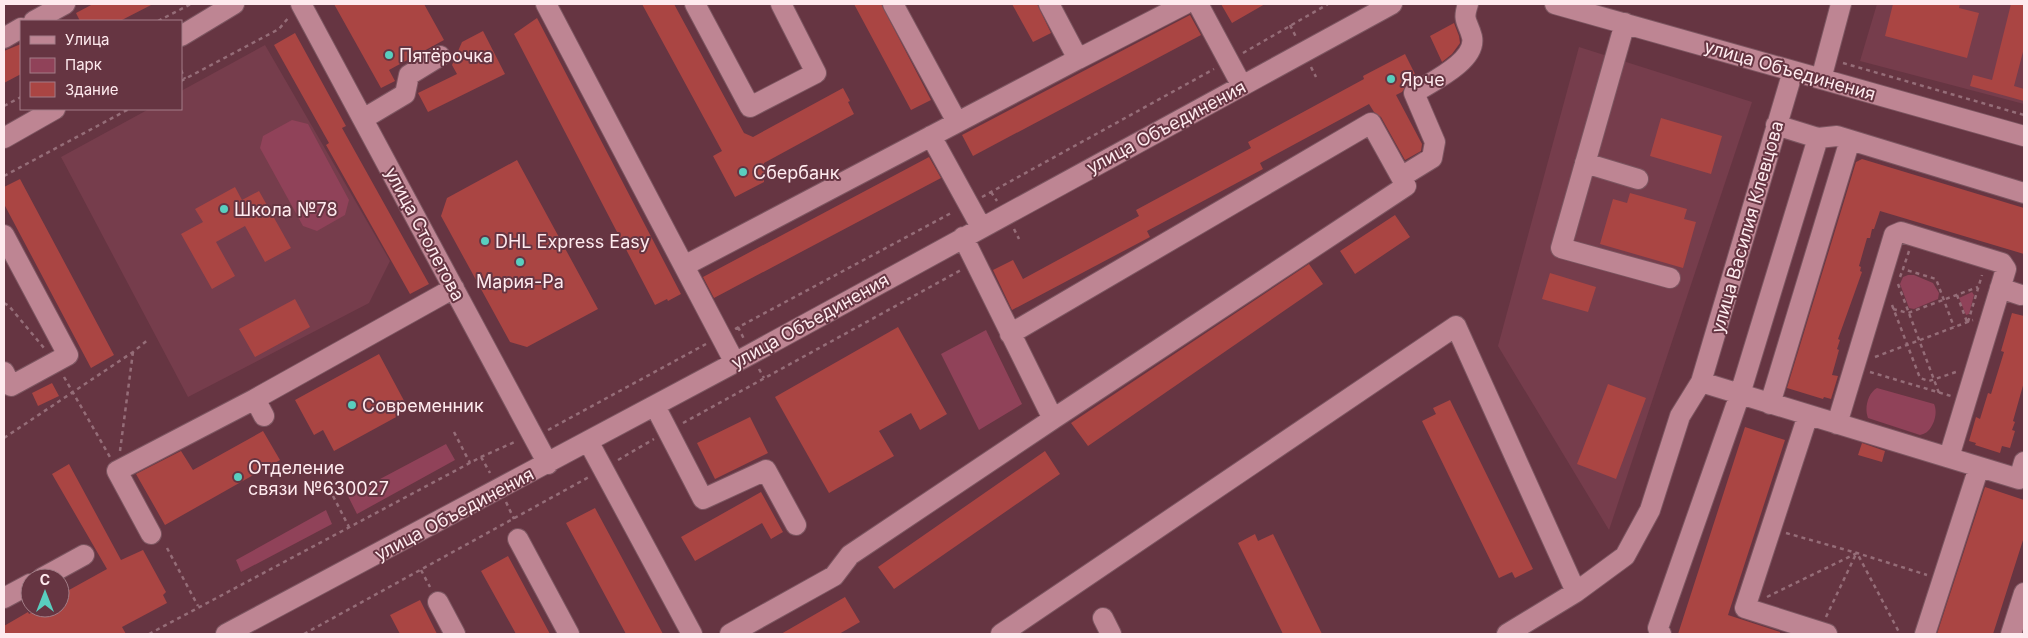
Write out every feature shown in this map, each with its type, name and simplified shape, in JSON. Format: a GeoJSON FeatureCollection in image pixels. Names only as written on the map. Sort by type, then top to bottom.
{"type":"FeatureCollection","features":[{"type":"Feature","properties":{"kind":"street"},"geometry":{"type":"LineString","coordinates":[[36,20],[65,4]]}},
{"type":"Feature","properties":{"kind":"street"},"geometry":{"type":"LineString","coordinates":[[182,35],[234,4]]}},
{"type":"Feature","properties":{"kind":"street"},"geometry":{"type":"LineString","coordinates":[[546,4],[735,363]]}},
{"type":"Feature","properties":{"kind":"street"},"geometry":{"type":"LineString","coordinates":[[695,4],[750,107],[816,73],[781,4]]}},
{"type":"Feature","properties":{"kind":"street"},"geometry":{"type":"LineString","coordinates":[[893,4],[957,122]]}},
{"type":"Feature","properties":{"kind":"street"},"geometry":{"type":"LineString","coordinates":[[1049,4],[1078,59]]}},
{"type":"Feature","properties":{"kind":"street"},"geometry":{"type":"LineString","coordinates":[[684,266],[1185,4]]}},
{"type":"Feature","properties":{"kind":"street"},"geometry":{"type":"LineString","coordinates":[[1198,4],[1242,86]]}},
{"type":"Feature","properties":{"kind":"street","name":"улица Объединения"},"geometry":{"type":"LineString","coordinates":[[226,634],[250,629],[588,441],[735,363],[1392,4]]}},
{"type":"Feature","properties":{"kind":"street"},"geometry":{"type":"LineString","coordinates":[[1401,177],[1432,158],[1435,142],[1414,93],[1460,63],[1469,54],[1472,38],[1464,15],[1468,4]]}},
{"type":"Feature","properties":{"kind":"street","name":"улица Объединения"},"geometry":{"type":"LineString","coordinates":[[1555,4],[2024,136]]}},
{"type":"Feature","properties":{"kind":"street"},"geometry":{"type":"LineString","coordinates":[[1821,79],[1841,4]]}},
{"type":"Feature","properties":{"kind":"street","name":"улица Столетова"},"geometry":{"type":"LineString","coordinates":[[298,7],[363,118],[548,464]]}},
{"type":"Feature","properties":{"kind":"street"},"geometry":{"type":"LineString","coordinates":[[1625,23],[1561,248],[1670,278]]}},
{"type":"Feature","properties":{"kind":"street"},"geometry":{"type":"LineString","coordinates":[[4,38],[20,29]]}},
{"type":"Feature","properties":{"kind":"street"},"geometry":{"type":"LineString","coordinates":[[363,118],[405,94],[409,75],[440,56]]}},
{"type":"Feature","properties":{"kind":"street","name":"улица Василия Клевцова"},"geometry":{"type":"LineString","coordinates":[[1507,634],[1576,592],[1625,556],[1650,510],[1680,416],[1701,382],[1792,71]]}},
{"type":"Feature","properties":{"kind":"street"},"geometry":{"type":"LineString","coordinates":[[4,138],[53,110]]}},
{"type":"Feature","properties":{"kind":"street"},"geometry":{"type":"LineString","coordinates":[[730,634],[834,576],[850,555],[1406,186],[1371,123],[1010,334]]}},
{"type":"Feature","properties":{"kind":"street"},"geometry":{"type":"LineString","coordinates":[[1776,125],[1818,138],[1832,135],[2024,193]]}},
{"type":"Feature","properties":{"kind":"street"},"geometry":{"type":"LineString","coordinates":[[931,136],[981,227]]}},
{"type":"Feature","properties":{"kind":"street"},"geometry":{"type":"LineString","coordinates":[[1661,634],[1658,628],[1740,394],[1818,138]]}},
{"type":"Feature","properties":{"kind":"street"},"geometry":{"type":"LineString","coordinates":[[1770,404],[1850,140]]}},
{"type":"Feature","properties":{"kind":"street"},"geometry":{"type":"LineString","coordinates":[[1585,164],[1638,179]]}},
{"type":"Feature","properties":{"kind":"street"},"geometry":{"type":"LineString","coordinates":[[1837,424],[1894,235],[1901,232],[1987,258],[2005,265],[2006,269],[1949,457]]}},
{"type":"Feature","properties":{"kind":"street"},"geometry":{"type":"LineString","coordinates":[[4,236],[68,356],[12,386],[4,372]]}},
{"type":"Feature","properties":{"kind":"street"},"geometry":{"type":"LineString","coordinates":[[963,237],[1053,419]]}},
{"type":"Feature","properties":{"kind":"street"},"geometry":{"type":"LineString","coordinates":[[151,534],[117,471],[259,407],[454,288]]}},
{"type":"Feature","properties":{"kind":"street"},"geometry":{"type":"LineString","coordinates":[[2000,288],[2022,295]]}},
{"type":"Feature","properties":{"kind":"street"},"geometry":{"type":"LineString","coordinates":[[1001,634],[1456,326],[1576,592]]}},
{"type":"Feature","properties":{"kind":"street"},"geometry":{"type":"LineString","coordinates":[[1701,382],[1979,466],[2023,474]]}},
{"type":"Feature","properties":{"kind":"street"},"geometry":{"type":"LineString","coordinates":[[655,406],[703,499],[766,470],[796,524]]}},
{"type":"Feature","properties":{"kind":"street"},"geometry":{"type":"LineString","coordinates":[[1808,415],[1745,608],[1823,633]]}},
{"type":"Feature","properties":{"kind":"street"},"geometry":{"type":"LineString","coordinates":[[588,441],[692,634]]}},
{"type":"Feature","properties":{"kind":"street"},"geometry":{"type":"LineString","coordinates":[[1925,634],[1979,466]]}},
{"type":"Feature","properties":{"kind":"street"},"geometry":{"type":"LineString","coordinates":[[518,539],[569,634]]}},
{"type":"Feature","properties":{"kind":"street"},"geometry":{"type":"LineString","coordinates":[[60,568],[84,555]]}},
{"type":"Feature","properties":{"kind":"street"},"geometry":{"type":"LineString","coordinates":[[4,598],[20,589]]}},
{"type":"Feature","properties":{"kind":"street"},"geometry":{"type":"LineString","coordinates":[[2011,634],[2024,593]]}},
{"type":"Feature","properties":{"kind":"street"},"geometry":{"type":"LineString","coordinates":[[438,602],[455,634]]}},
{"type":"Feature","properties":{"kind":"path"},"geometry":{"type":"LineString","coordinates":[[160,20],[190,4]]}},
{"type":"Feature","properties":{"kind":"path"},"geometry":{"type":"LineString","coordinates":[[149,634],[470,463],[533,434],[552,429],[968,204],[1229,61],[1328,4]]}},
{"type":"Feature","properties":{"kind":"path"},"geometry":{"type":"LineString","coordinates":[[182,80],[279,29],[298,7]]}},
{"type":"Feature","properties":{"kind":"path"},"geometry":{"type":"LineString","coordinates":[[1826,58],[2024,115]]}},
{"type":"Feature","properties":{"kind":"path"},"geometry":{"type":"LineString","coordinates":[[182,72],[185,79]]}},
{"type":"Feature","properties":{"kind":"path"},"geometry":{"type":"LineString","coordinates":[[4,106],[20,98]]}},
{"type":"Feature","properties":{"kind":"path"},"geometry":{"type":"LineString","coordinates":[[4,176],[127,110]]}},
{"type":"Feature","properties":{"kind":"path"},"geometry":{"type":"LineString","coordinates":[[1914,236],[1904,269],[1897,284],[1939,393]]}},
{"type":"Feature","properties":{"kind":"path"},"geometry":{"type":"LineString","coordinates":[[1967,322],[1987,258]]}},
{"type":"Feature","properties":{"kind":"path"},"geometry":{"type":"LineString","coordinates":[[304,634],[603,469],[668,430],[976,262]]}},
{"type":"Feature","properties":{"kind":"path"},"geometry":{"type":"LineString","coordinates":[[1904,269],[1936,279],[1954,327]]}},
{"type":"Feature","properties":{"kind":"path"},"geometry":{"type":"LineString","coordinates":[[1881,278],[1924,388]]}},
{"type":"Feature","properties":{"kind":"path"},"geometry":{"type":"LineString","coordinates":[[1893,309],[1908,313],[1978,287]]}},
{"type":"Feature","properties":{"kind":"path"},"geometry":{"type":"LineString","coordinates":[[1956,295],[1967,322]]}},
{"type":"Feature","properties":{"kind":"path"},"geometry":{"type":"LineString","coordinates":[[4,302],[55,362],[74,392],[117,471]]}},
{"type":"Feature","properties":{"kind":"path"},"geometry":{"type":"LineString","coordinates":[[1855,366],[1993,312]]}},
{"type":"Feature","properties":{"kind":"path"},"geometry":{"type":"LineString","coordinates":[[4,438],[133,352],[149,339]]}},
{"type":"Feature","properties":{"kind":"path"},"geometry":{"type":"LineString","coordinates":[[117,471],[133,352]]}},
{"type":"Feature","properties":{"kind":"path"},"geometry":{"type":"LineString","coordinates":[[1920,378],[1926,381],[1934,380],[1977,363]]}},
{"type":"Feature","properties":{"kind":"path"},"geometry":{"type":"LineString","coordinates":[[1855,366],[1966,401]]}},
{"type":"Feature","properties":{"kind":"path"},"geometry":{"type":"LineString","coordinates":[[454,432],[470,463]]}},
{"type":"Feature","properties":{"kind":"path"},"geometry":{"type":"LineString","coordinates":[[333,496],[350,527]]}},
{"type":"Feature","properties":{"kind":"path"},"geometry":{"type":"LineString","coordinates":[[1771,529],[1857,553],[1942,580]]}},
{"type":"Feature","properties":{"kind":"path"},"geometry":{"type":"LineString","coordinates":[[166,548],[198,607]]}},
{"type":"Feature","properties":{"kind":"path"},"geometry":{"type":"LineString","coordinates":[[1745,608],[1857,553]]}},
{"type":"Feature","properties":{"kind":"path"},"geometry":{"type":"LineString","coordinates":[[1823,633],[1857,553]]}},
{"type":"Feature","properties":{"kind":"path"},"geometry":{"type":"LineString","coordinates":[[1857,553],[1900,634]]}},
{"type":"Feature","properties":{"kind":"shaded area"},"geometry":{"type":"Polygon","coordinates":[[[1877,4],[2024,4],[2024,104],[1860,61],[1877,4]]]}},
{"type":"Feature","properties":{"kind":"shaded area","name":"Школа №78"},"geometry":{"type":"Polygon","coordinates":[[[265,45],[390,261],[369,303],[188,397],[61,157],[147,110],[182,110],[182,90],[265,45]]]}},
{"type":"Feature","properties":{"kind":"shaded area"},"geometry":{"type":"Polygon","coordinates":[[[1579,47],[1752,102],[1609,530],[1498,346],[1579,47]]]}},
{"type":"Feature","properties":{"kind":"green space"},"geometry":{"type":"Polygon","coordinates":[[[292,120],[308,124],[349,200],[345,215],[317,231],[303,226],[260,148],[263,136],[292,120]]]}},
{"type":"Feature","properties":{"kind":"green space"},"geometry":{"type":"Polygon","coordinates":[[[1914,275],[1933,283],[1939,293],[1938,299],[1914,309],[1909,308],[1900,284],[1903,277],[1914,275]]]}},
{"type":"Feature","properties":{"kind":"green space"},"geometry":{"type":"Polygon","coordinates":[[[1972,292],[1974,295],[1969,314],[1966,315],[1959,298],[1972,292]]]}},
{"type":"Feature","properties":{"kind":"green space"},"geometry":{"type":"Polygon","coordinates":[[[986,330],[1022,404],[979,430],[941,354],[986,330]]]}},
{"type":"Feature","properties":{"kind":"green space"},"geometry":{"type":"Polygon","coordinates":[[[1877,388],[1934,404],[1935,418],[1928,431],[1920,435],[1868,418],[1866,410],[1868,401],[1871,393],[1877,388]]]}},
{"type":"Feature","properties":{"kind":"green space"},"geometry":{"type":"Polygon","coordinates":[[[446,444],[455,460],[357,514],[348,496],[446,444]]]}},
{"type":"Feature","properties":{"kind":"green space"},"geometry":{"type":"Polygon","coordinates":[[[326,510],[332,524],[241,572],[236,560],[326,510]]]}},
{"type":"Feature","properties":{"kind":"building"},"geometry":{"type":"Polygon","coordinates":[[[93,4],[153,4],[122,20],[80,20],[76,13],[93,4]]]}},
{"type":"Feature","properties":{"kind":"building","name":"Пятёрочка"},"geometry":{"type":"Polygon","coordinates":[[[334,4],[424,4],[444,40],[389,70],[395,81],[381,88],[334,4]]]}},
{"type":"Feature","properties":{"kind":"building"},"geometry":{"type":"Polygon","coordinates":[[[642,4],[674,4],[744,133],[753,137],[843,88],[854,114],[764,163],[764,182],[735,197],[713,156],[722,151],[642,4]]]}},
{"type":"Feature","properties":{"kind":"building"},"geometry":{"type":"Polygon","coordinates":[[[854,4],[881,4],[931,100],[911,110],[854,4]]]}},
{"type":"Feature","properties":{"kind":"building"},"geometry":{"type":"Polygon","coordinates":[[[1012,4],[1037,4],[1051,33],[1033,42],[1012,4]]]}},
{"type":"Feature","properties":{"kind":"building"},"geometry":{"type":"Polygon","coordinates":[[[1221,4],[1265,4],[1232,23],[1221,4]]]}},
{"type":"Feature","properties":{"kind":"building"},"geometry":{"type":"Polygon","coordinates":[[[1893,4],[1960,4],[1959,8],[1979,13],[1967,58],[1885,36],[1893,4]]]}},
{"type":"Feature","properties":{"kind":"building"},"geometry":{"type":"Polygon","coordinates":[[[2011,4],[2024,4],[2024,48],[2014,86],[2024,89],[2024,101],[1970,86],[1973,75],[1992,80],[2011,4]]]}},
{"type":"Feature","properties":{"kind":"building"},"geometry":{"type":"Polygon","coordinates":[[[1190,15],[1201,35],[973,156],[962,135],[1190,15]]]}},
{"type":"Feature","properties":{"kind":"building"},"geometry":{"type":"Polygon","coordinates":[[[537,18],[681,294],[668,301],[667,299],[655,305],[514,34],[537,18]]]}},
{"type":"Feature","properties":{"kind":"building"},"geometry":{"type":"Polygon","coordinates":[[[1454,23],[1460,43],[1452,54],[1442,62],[1430,36],[1454,23]]]}},
{"type":"Feature","properties":{"kind":"building"},"geometry":{"type":"Polygon","coordinates":[[[483,31],[505,74],[428,112],[418,93],[457,74],[452,65],[462,42],[483,31]]]}},
{"type":"Feature","properties":{"kind":"building"},"geometry":{"type":"Polygon","coordinates":[[[295,33],[346,126],[342,128],[429,284],[410,294],[326,145],[329,143],[274,45],[295,33]]]}},
{"type":"Feature","properties":{"kind":"building"},"geometry":{"type":"Polygon","coordinates":[[[20,44],[20,75],[4,83],[4,51],[20,44]]]}},
{"type":"Feature","properties":{"kind":"building"},"geometry":{"type":"Polygon","coordinates":[[[1405,54],[1417,78],[1408,83],[1402,92],[1396,95],[1422,144],[1421,151],[1405,160],[1381,117],[1374,112],[1369,104],[1260,163],[1263,169],[1147,231],[1150,237],[1012,310],[993,270],[1013,260],[1023,279],[1139,216],[1136,210],[1251,148],[1248,142],[1364,79],[1363,76],[1405,54]]]}},
{"type":"Feature","properties":{"kind":"building"},"geometry":{"type":"Polygon","coordinates":[[[1661,118],[1722,136],[1711,174],[1650,156],[1661,118]]]}},
{"type":"Feature","properties":{"kind":"building"},"geometry":{"type":"Polygon","coordinates":[[[929,157],[941,178],[714,298],[703,277],[929,157]]]}},
{"type":"Feature","properties":{"kind":"building"},"geometry":{"type":"Polygon","coordinates":[[[1862,159],[2024,208],[2024,254],[1880,211],[1870,238],[1867,238],[1859,266],[1862,272],[1838,339],[1840,340],[1837,349],[1839,350],[1832,375],[1838,376],[1831,399],[1824,397],[1823,399],[1787,388],[1856,162],[1862,159]]]}},
{"type":"Feature","properties":{"kind":"building","name":"Мария-Ра"},"geometry":{"type":"Polygon","coordinates":[[[517,160],[598,309],[527,347],[510,342],[441,216],[447,198],[517,160]]]}},
{"type":"Feature","properties":{"kind":"building"},"geometry":{"type":"Polygon","coordinates":[[[20,179],[114,355],[91,368],[4,204],[4,187],[20,179]]]}},
{"type":"Feature","properties":{"kind":"building"},"geometry":{"type":"Polygon","coordinates":[[[235,187],[242,200],[259,191],[291,248],[265,262],[245,226],[216,242],[235,276],[212,289],[181,234],[203,222],[195,209],[235,187]]]}},
{"type":"Feature","properties":{"kind":"building"},"geometry":{"type":"Polygon","coordinates":[[[1630,193],[1687,209],[1684,219],[1696,222],[1683,268],[1600,244],[1613,199],[1627,203],[1630,193]]]}},
{"type":"Feature","properties":{"kind":"building"},"geometry":{"type":"Polygon","coordinates":[[[1395,215],[1410,237],[1355,274],[1340,251],[1395,215]]]}},
{"type":"Feature","properties":{"kind":"building"},"geometry":{"type":"Polygon","coordinates":[[[1309,264],[1323,284],[1088,446],[1071,423],[1309,264]]]}},
{"type":"Feature","properties":{"kind":"building"},"geometry":{"type":"Polygon","coordinates":[[[1550,273],[1596,287],[1588,312],[1542,299],[1550,273]]]}},
{"type":"Feature","properties":{"kind":"building"},"geometry":{"type":"Polygon","coordinates":[[[295,299],[310,327],[255,357],[239,329],[295,299]]]}},
{"type":"Feature","properties":{"kind":"building"},"geometry":{"type":"Polygon","coordinates":[[[2012,313],[2024,316],[2024,382],[2013,421],[2015,422],[2012,430],[2015,431],[2010,448],[2002,446],[2000,453],[1975,445],[1976,443],[1969,441],[1976,417],[1980,419],[1988,393],[1991,394],[2004,352],[2001,351],[2012,313]]]}},
{"type":"Feature","properties":{"kind":"building"},"geometry":{"type":"Polygon","coordinates":[[[898,327],[947,414],[920,430],[911,413],[879,431],[894,456],[829,493],[775,397],[898,327]]]}},
{"type":"Feature","properties":{"kind":"building","name":"Современник"},"geometry":{"type":"Polygon","coordinates":[[[379,354],[409,410],[334,451],[323,430],[314,435],[295,400],[379,354]]]}},
{"type":"Feature","properties":{"kind":"building"},"geometry":{"type":"Polygon","coordinates":[[[52,383],[59,396],[38,406],[32,393],[52,383]]]}},
{"type":"Feature","properties":{"kind":"building"},"geometry":{"type":"Polygon","coordinates":[[[1608,384],[1646,398],[1616,479],[1577,464],[1608,384]]]}},
{"type":"Feature","properties":{"kind":"building"},"geometry":{"type":"Polygon","coordinates":[[[1450,400],[1533,569],[1515,578],[1512,572],[1499,578],[1422,421],[1436,414],[1433,408],[1450,400]]]}},
{"type":"Feature","properties":{"kind":"building"},"geometry":{"type":"Polygon","coordinates":[[[750,417],[768,453],[715,479],[697,443],[750,417]]]}},
{"type":"Feature","properties":{"kind":"building"},"geometry":{"type":"Polygon","coordinates":[[[1745,427],[1785,440],[1728,615],[1780,632],[1780,634],[1678,634],[1745,427]]]}},
{"type":"Feature","properties":{"kind":"building"},"geometry":{"type":"Polygon","coordinates":[[[263,431],[280,460],[165,525],[136,474],[181,451],[193,470],[263,431]]]}},
{"type":"Feature","properties":{"kind":"building"},"geometry":{"type":"Polygon","coordinates":[[[1862,443],[1885,451],[1882,462],[1858,455],[1862,443]]]}},
{"type":"Feature","properties":{"kind":"building"},"geometry":{"type":"Polygon","coordinates":[[[1045,451],[1060,474],[894,589],[878,567],[1045,451]]]}},
{"type":"Feature","properties":{"kind":"building"},"geometry":{"type":"Polygon","coordinates":[[[69,464],[121,560],[143,550],[166,592],[163,595],[167,603],[122,627],[126,634],[4,634],[4,626],[20,617],[70,618],[70,589],[107,569],[52,474],[69,464]]]}},
{"type":"Feature","properties":{"kind":"building"},"geometry":{"type":"Polygon","coordinates":[[[1985,487],[2024,500],[2024,537],[1993,634],[1937,634],[1985,487]]]}},
{"type":"Feature","properties":{"kind":"building"},"geometry":{"type":"Polygon","coordinates":[[[761,492],[783,532],[771,539],[762,523],[695,561],[681,537],[761,492]]]}},
{"type":"Feature","properties":{"kind":"building"},"geometry":{"type":"Polygon","coordinates":[[[595,508],[663,634],[626,634],[566,523],[595,508]]]}},
{"type":"Feature","properties":{"kind":"building"},"geometry":{"type":"Polygon","coordinates":[[[1255,534],[1258,541],[1273,534],[1322,634],[1283,634],[1238,543],[1255,534]]]}},
{"type":"Feature","properties":{"kind":"building"},"geometry":{"type":"Polygon","coordinates":[[[508,556],[550,634],[516,634],[481,571],[508,556]]]}},
{"type":"Feature","properties":{"kind":"building"},"geometry":{"type":"Polygon","coordinates":[[[845,597],[860,622],[839,634],[781,634],[845,597]]]}},
{"type":"Feature","properties":{"kind":"building"},"geometry":{"type":"Polygon","coordinates":[[[420,600],[437,634],[400,634],[390,615],[420,600]]]}},
{"type":"Feature","properties":{"kind":"place","name":"Пятёрочка"},"geometry":{"type":"Point","coordinates":[389,55]}},
{"type":"Feature","properties":{"kind":"place","name":"Ярче"},"geometry":{"type":"Point","coordinates":[1391,79]}},
{"type":"Feature","properties":{"kind":"place","name":"Сбербанк"},"geometry":{"type":"Point","coordinates":[743,172]}},
{"type":"Feature","properties":{"kind":"place","name":"Школа №78"},"geometry":{"type":"Point","coordinates":[224,209]}},
{"type":"Feature","properties":{"kind":"place","name":"DHL Express Easy"},"geometry":{"type":"Point","coordinates":[485,241]}},
{"type":"Feature","properties":{"kind":"place","name":"Мария-Ра"},"geometry":{"type":"Point","coordinates":[520,262]}},
{"type":"Feature","properties":{"kind":"place","name":"Современник"},"geometry":{"type":"Point","coordinates":[352,405]}},
{"type":"Feature","properties":{"kind":"place","name":"Отделение связи №630027"},"geometry":{"type":"Point","coordinates":[238,477]}}]}
